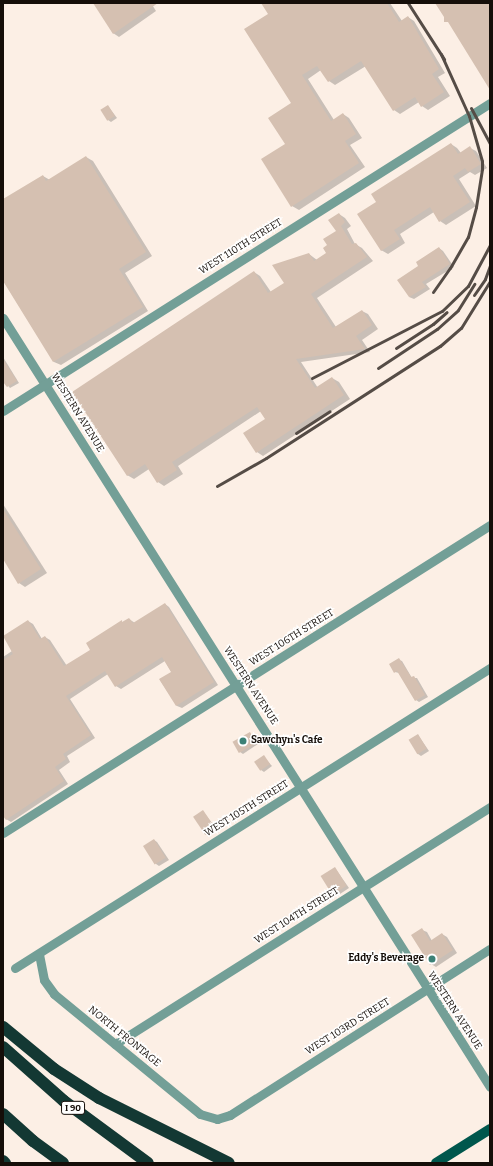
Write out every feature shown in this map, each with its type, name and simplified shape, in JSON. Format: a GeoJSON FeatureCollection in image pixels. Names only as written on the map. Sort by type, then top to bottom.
{"type":"FeatureCollection","features":[{"type":"Feature","properties":{"kind":"highway"},"geometry":{"type":"LineString","coordinates":[[3,1027],[54,1069],[99,1098],[229,1163]]}},
{"type":"Feature","properties":{"kind":"highway","name":"I 90"},"geometry":{"type":"LineString","coordinates":[[3,1047],[64,1102],[148,1163]]}},
{"type":"Feature","properties":{"kind":"highway"},"geometry":{"type":"LineString","coordinates":[[3,1114],[33,1141],[63,1163]]}},
{"type":"Feature","properties":{"kind":"main road"},"geometry":{"type":"LineString","coordinates":[[436,1163],[490,1130]]}},
{"type":"Feature","properties":{"kind":"street","name":"WEST 110TH STREET"},"geometry":{"type":"LineString","coordinates":[[3,411],[490,103]]}},
{"type":"Feature","properties":{"kind":"street","name":"WESTERN AVENUE"},"geometry":{"type":"LineString","coordinates":[[3,318],[490,1087]]}},
{"type":"Feature","properties":{"kind":"street","name":"WEST 106TH STREET"},"geometry":{"type":"LineString","coordinates":[[3,834],[490,525]]}},
{"type":"Feature","properties":{"kind":"street","name":"WEST 105TH STREET"},"geometry":{"type":"LineString","coordinates":[[15,968],[490,668]]}},
{"type":"Feature","properties":{"kind":"street","name":"WEST 104TH STREET"},"geometry":{"type":"LineString","coordinates":[[115,1044],[490,807]]}},
{"type":"Feature","properties":{"kind":"street","name":"WEST 103RD STREET"},"geometry":{"type":"LineString","coordinates":[[217,1119],[230,1115],[490,950]]}},
{"type":"Feature","properties":{"kind":"street","name":"NORTH FRONTAGE"},"geometry":{"type":"LineString","coordinates":[[39,954],[43,976],[51,991],[200,1114],[217,1119]]}},
{"type":"Feature","properties":{"kind":"building"},"geometry":{"type":"Polygon","coordinates":[[[93,3],[158,3],[113,34],[93,3]]]}},
{"type":"Feature","properties":{"kind":"building"},"geometry":{"type":"Polygon","coordinates":[[[261,3],[387,3],[399,22],[408,16],[439,69],[432,74],[444,92],[421,107],[415,97],[393,111],[361,61],[328,82],[317,66],[302,75],[331,121],[343,113],[356,134],[345,141],[359,163],[291,207],[261,159],[285,144],[268,118],[291,103],[244,29],[268,14],[261,3]]]}},
{"type":"Feature","properties":{"kind":"building"},"geometry":{"type":"Polygon","coordinates":[[[435,3],[490,3],[490,90],[448,22],[444,22],[444,17],[435,3]]]}},
{"type":"Feature","properties":{"kind":"building"},"geometry":{"type":"Polygon","coordinates":[[[108,105],[115,116],[107,121],[100,110],[108,105]]]}},
{"type":"Feature","properties":{"kind":"building"},"geometry":{"type":"Polygon","coordinates":[[[451,143],[458,154],[470,146],[481,164],[468,172],[465,168],[453,176],[470,202],[439,222],[430,207],[394,230],[400,239],[381,251],[357,214],[376,202],[371,194],[451,143]]]}},
{"type":"Feature","properties":{"kind":"building"},"geometry":{"type":"Polygon","coordinates":[[[86,156],[146,252],[119,269],[143,307],[53,362],[3,281],[3,199],[43,175],[46,181],[86,156]]]}},
{"type":"Feature","properties":{"kind":"building"},"geometry":{"type":"Polygon","coordinates":[[[339,213],[345,222],[341,226],[352,244],[356,243],[367,257],[311,294],[333,328],[362,310],[372,325],[356,336],[365,349],[296,359],[315,388],[332,377],[344,395],[256,453],[243,433],[265,419],[257,407],[172,462],[177,470],[157,483],[145,464],[127,476],[72,392],[254,271],[268,293],[284,283],[272,265],[309,253],[314,261],[326,253],[323,248],[327,245],[323,239],[336,231],[328,220],[339,213]]]}},
{"type":"Feature","properties":{"kind":"building"},"geometry":{"type":"Polygon","coordinates":[[[439,247],[450,264],[422,282],[426,287],[409,297],[397,280],[418,266],[416,262],[439,247]]]}},
{"type":"Feature","properties":{"kind":"building"},"geometry":{"type":"Polygon","coordinates":[[[3,359],[17,381],[7,387],[3,382],[3,359]]]}},
{"type":"Feature","properties":{"kind":"building"},"geometry":{"type":"Polygon","coordinates":[[[3,509],[41,569],[18,584],[3,559],[3,509]]]}},
{"type":"Feature","properties":{"kind":"building"},"geometry":{"type":"Polygon","coordinates":[[[165,603],[214,682],[176,706],[159,679],[171,672],[162,657],[115,687],[105,671],[66,696],[91,735],[63,754],[66,759],[55,767],[64,781],[6,820],[3,816],[3,660],[13,654],[3,636],[28,620],[40,639],[45,636],[64,666],[90,650],[86,643],[122,620],[122,622],[129,618],[133,623],[165,603]]]}},
{"type":"Feature","properties":{"kind":"building"},"geometry":{"type":"Polygon","coordinates":[[[399,658],[411,677],[414,676],[425,695],[415,701],[397,671],[394,673],[389,664],[399,658]]]}},
{"type":"Feature","properties":{"kind":"building","name":"Sawchyn's Cafe"},"geometry":{"type":"Polygon","coordinates":[[[250,732],[256,743],[239,753],[233,742],[250,732]]]}},
{"type":"Feature","properties":{"kind":"building"},"geometry":{"type":"Polygon","coordinates":[[[418,734],[427,749],[417,754],[409,740],[418,734]]]}},
{"type":"Feature","properties":{"kind":"building"},"geometry":{"type":"Polygon","coordinates":[[[264,755],[270,764],[260,771],[254,762],[264,755]]]}},
{"type":"Feature","properties":{"kind":"building"},"geometry":{"type":"Polygon","coordinates":[[[203,810],[215,828],[205,835],[193,817],[203,810]]]}},
{"type":"Feature","properties":{"kind":"building"},"geometry":{"type":"Polygon","coordinates":[[[154,839],[166,858],[155,865],[143,846],[154,839]]]}},
{"type":"Feature","properties":{"kind":"building"},"geometry":{"type":"Polygon","coordinates":[[[335,867],[347,886],[332,895],[321,876],[335,867]]]}},
{"type":"Feature","properties":{"kind":"building"},"geometry":{"type":"Polygon","coordinates":[[[422,928],[430,941],[442,933],[453,950],[430,965],[411,935],[422,928]]]}},
{"type":"Feature","properties":{"kind":"railway"},"geometry":{"type":"LineString","coordinates":[[408,3],[444,59]]}},
{"type":"Feature","properties":{"kind":"railway"},"geometry":{"type":"LineString","coordinates":[[433,292],[450,268],[468,237],[476,207],[482,169],[482,161],[469,116],[441,54]]}},
{"type":"Feature","properties":{"kind":"railway"},"geometry":{"type":"LineString","coordinates":[[471,108],[490,143]]}},
{"type":"Feature","properties":{"kind":"railway"},"geometry":{"type":"LineString","coordinates":[[312,378],[442,311],[468,286],[490,245]]}},
{"type":"Feature","properties":{"kind":"railway"},"geometry":{"type":"LineString","coordinates":[[474,295],[485,279],[490,265]]}},
{"type":"Feature","properties":{"kind":"railway"},"geometry":{"type":"LineString","coordinates":[[217,486],[266,458],[440,346],[461,328],[490,281]]}},
{"type":"Feature","properties":{"kind":"railway"},"geometry":{"type":"LineString","coordinates":[[378,368],[437,329],[458,310],[474,284]]}},
{"type":"Feature","properties":{"kind":"railway"},"geometry":{"type":"LineString","coordinates":[[396,348],[433,324],[447,312]]}},
{"type":"Feature","properties":{"kind":"railway"},"geometry":{"type":"LineString","coordinates":[[296,433],[330,411]]}},
{"type":"Feature","properties":{"kind":"place","name":"Sawchyn's Cafe"},"geometry":{"type":"Point","coordinates":[243,741]}},
{"type":"Feature","properties":{"kind":"place","name":"Eddy's Beverage"},"geometry":{"type":"Point","coordinates":[432,959]}}]}
